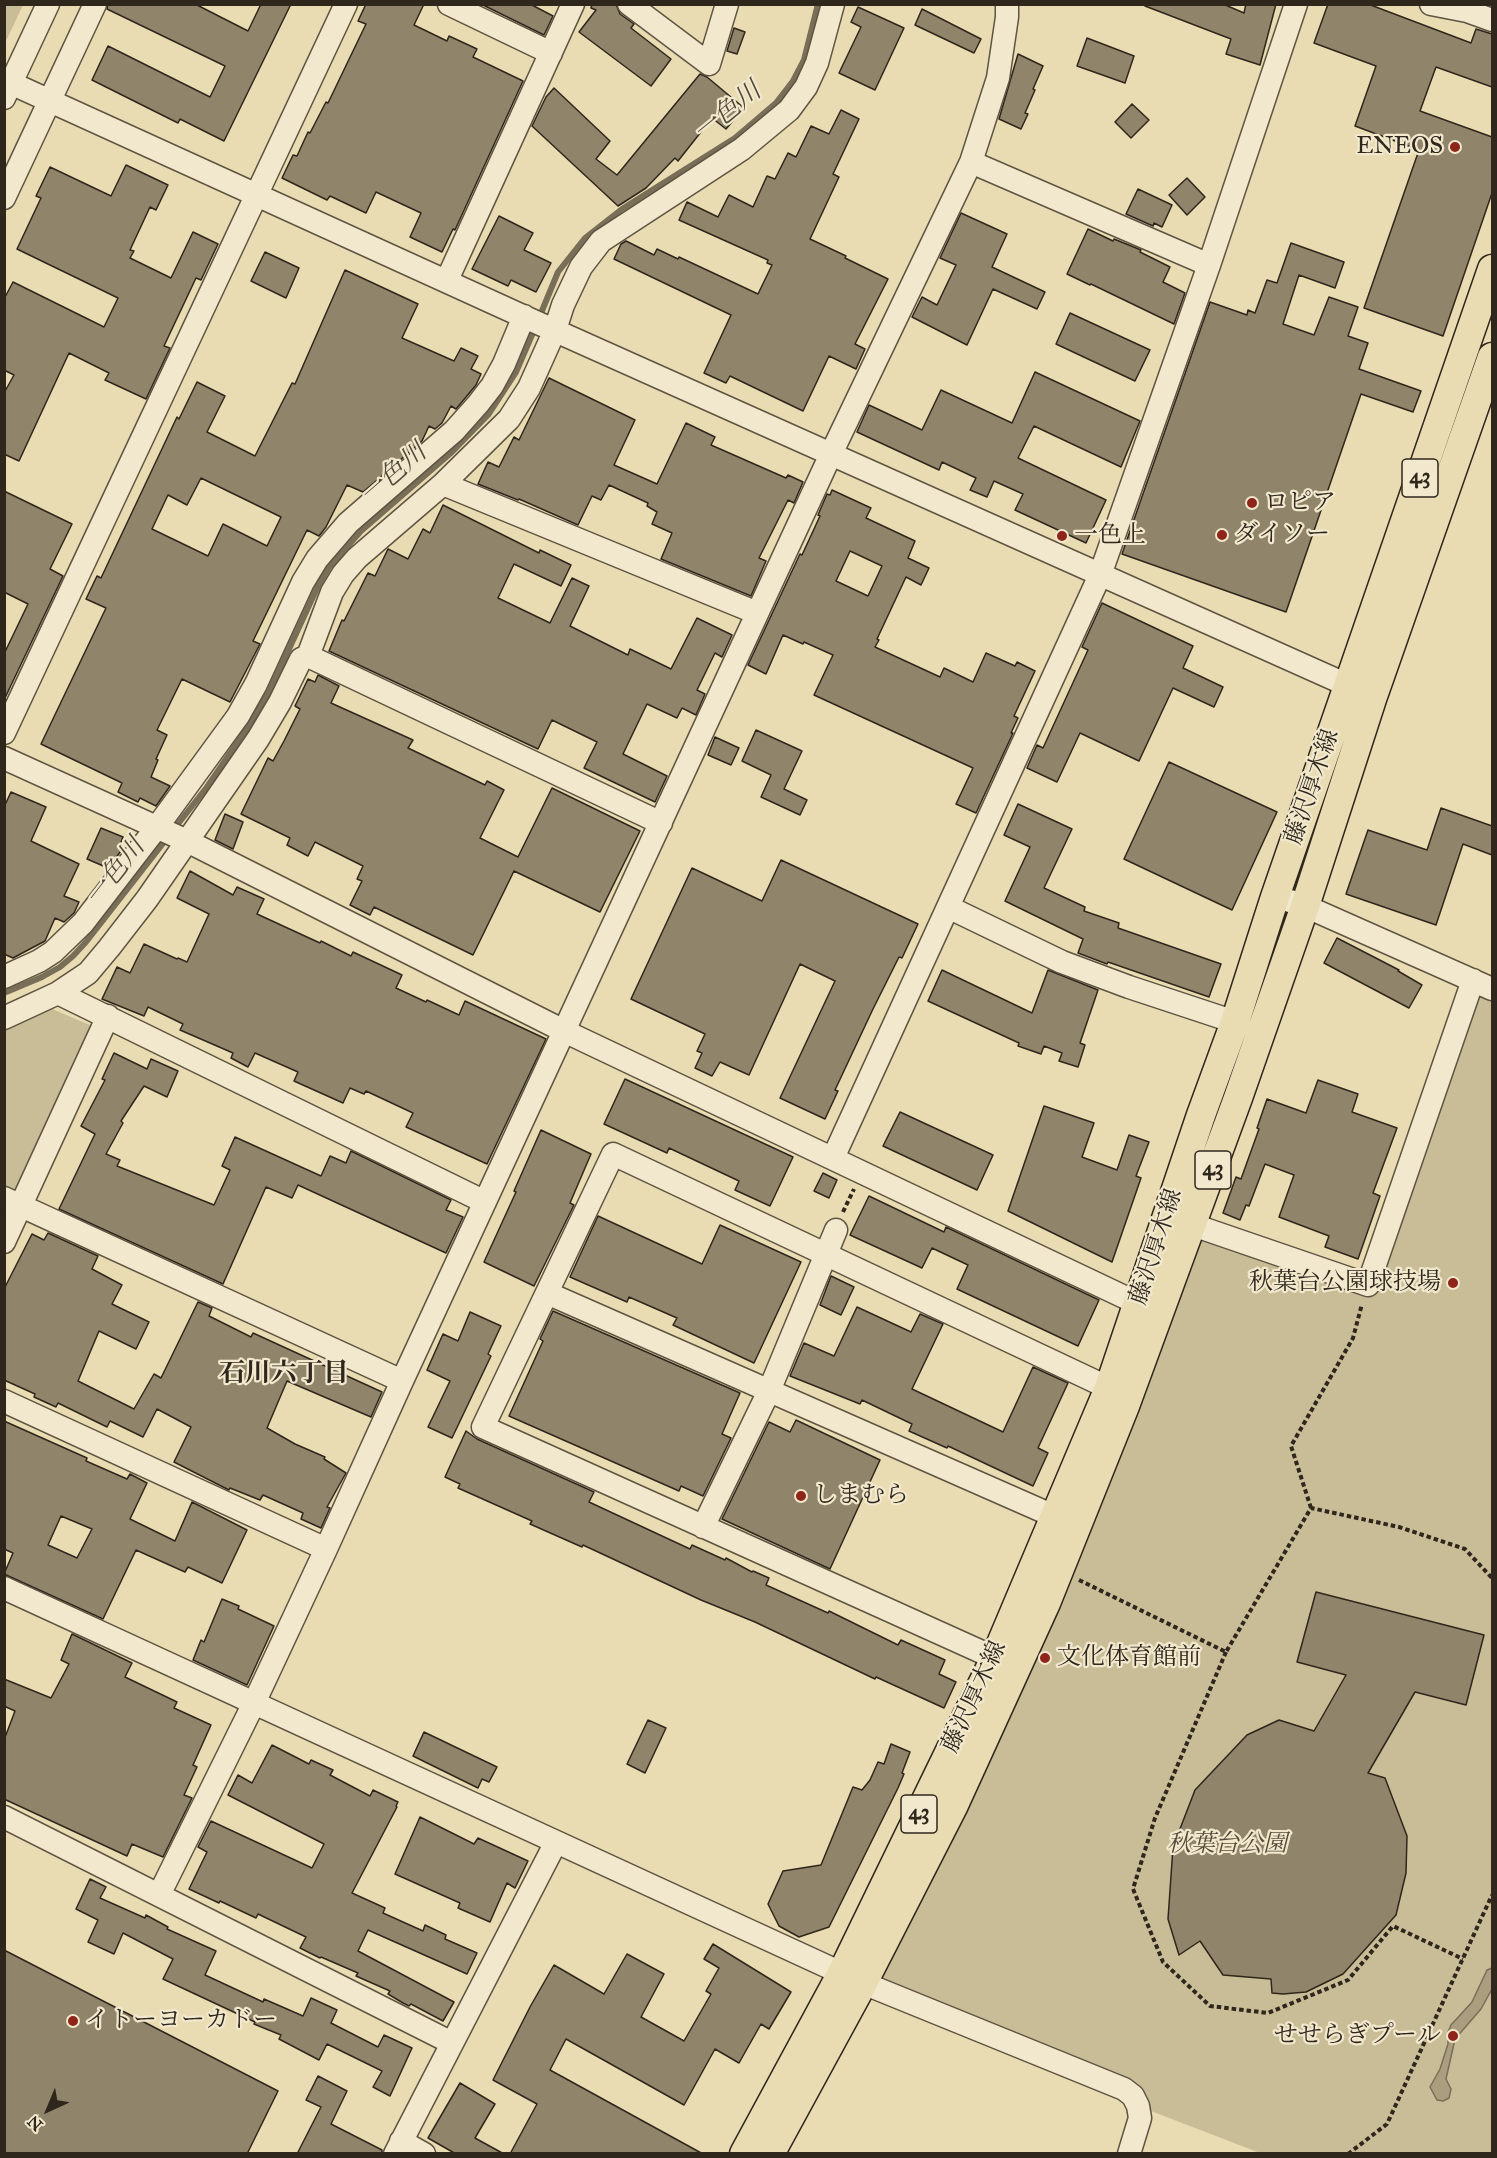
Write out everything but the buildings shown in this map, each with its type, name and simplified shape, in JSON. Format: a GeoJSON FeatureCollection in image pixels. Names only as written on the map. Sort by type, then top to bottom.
{"type":"FeatureCollection","features":[{"type":"Feature","properties":{"kind":"main road","name":"藤沢厚木線"},"geometry":{"type":"LineString","coordinates":[[744,2154],[953,1807],[1059,1570],[1125,1406],[1193,1226],[1305,906],[1360,691],[1492,269]]}},
{"type":"Feature","properties":{"kind":"main road","name":"藤沢厚木線"},"geometry":{"type":"LineString","coordinates":[[770,2154],[852,1978],[995,1658],[1109,1388],[1235,1022],[1275,897],[1360,691],[1492,357]]}},
{"type":"Feature","properties":{"kind":"street"},"geometry":{"type":"LineString","coordinates":[[48,4],[7,87],[51,101],[539,323],[1360,691]]}},
{"type":"Feature","properties":{"kind":"street"},"geometry":{"type":"LineString","coordinates":[[4,198],[95,4]]}},
{"type":"Feature","properties":{"kind":"street"},"geometry":{"type":"LineString","coordinates":[[4,733],[346,4]]}},
{"type":"Feature","properties":{"kind":"street"},"geometry":{"type":"LineString","coordinates":[[449,4],[551,53]]}},
{"type":"Feature","properties":{"kind":"street"},"geometry":{"type":"LineString","coordinates":[[447,280],[573,4]]}},
{"type":"Feature","properties":{"kind":"street"},"geometry":{"type":"LineString","coordinates":[[629,4],[709,64],[727,4]]}},
{"type":"Feature","properties":{"kind":"street"},"geometry":{"type":"LineString","coordinates":[[4,1018],[58,993],[88,973],[109,948],[256,684],[303,582],[328,543],[454,431],[478,404],[492,386],[504,364],[539,323],[563,305],[581,267],[601,241],[742,148],[789,110],[806,87],[817,63],[833,4]]}},
{"type":"Feature","properties":{"kind":"street"},"geometry":{"type":"LineString","coordinates":[[159,1895],[254,1703],[326,1550],[831,454],[971,162],[999,78],[1007,4]]}},
{"type":"Feature","properties":{"kind":"street"},"geometry":{"type":"LineString","coordinates":[[833,1158],[1100,575],[1209,265],[1296,4]]}},
{"type":"Feature","properties":{"kind":"street"},"geometry":{"type":"LineString","coordinates":[[1431,4],[1467,11],[1492,20]]}},
{"type":"Feature","properties":{"kind":"street"},"geometry":{"type":"LineString","coordinates":[[971,162],[1209,265]]}},
{"type":"Feature","properties":{"kind":"street"},"geometry":{"type":"LineString","coordinates":[[4,976],[39,961],[68,939],[172,834],[258,739],[280,702],[301,659],[308,656],[332,592],[343,574],[366,550],[443,484],[509,419],[529,388],[539,323]]}},
{"type":"Feature","properties":{"kind":"street"},"geometry":{"type":"LineString","coordinates":[[443,484],[758,613]]}},
{"type":"Feature","properties":{"kind":"street"},"geometry":{"type":"LineString","coordinates":[[308,656],[661,823]]}},
{"type":"Feature","properties":{"kind":"street"},"geometry":{"type":"LineString","coordinates":[[4,758],[172,834],[564,1031],[1138,1304]]}},
{"type":"Feature","properties":{"kind":"street"},"geometry":{"type":"LineString","coordinates":[[1193,1226],[1368,1285],[1483,984],[1305,906],[1275,897]]}},
{"type":"Feature","properties":{"kind":"street"},"geometry":{"type":"LineString","coordinates":[[948,907],[1062,962],[1235,1022]]}},
{"type":"Feature","properties":{"kind":"street"},"geometry":{"type":"LineString","coordinates":[[58,993],[485,1202]]}},
{"type":"Feature","properties":{"kind":"street"},"geometry":{"type":"LineString","coordinates":[[4,1242],[13,1201],[108,1016]]}},
{"type":"Feature","properties":{"kind":"street"},"geometry":{"type":"LineString","coordinates":[[995,1658],[483,1427],[613,1154],[1109,1388]]}},
{"type":"Feature","properties":{"kind":"street"},"geometry":{"type":"LineString","coordinates":[[13,1201],[402,1381]]}},
{"type":"Feature","properties":{"kind":"street"},"geometry":{"type":"LineString","coordinates":[[703,1527],[769,1390],[836,1230]]}},
{"type":"Feature","properties":{"kind":"street"},"geometry":{"type":"LineString","coordinates":[[547,1293],[1056,1517]]}},
{"type":"Feature","properties":{"kind":"street"},"geometry":{"type":"LineString","coordinates":[[4,1401],[326,1550]]}},
{"type":"Feature","properties":{"kind":"street"},"geometry":{"type":"LineString","coordinates":[[4,1588],[852,1978],[1124,2089],[1138,2106],[1140,2118],[1129,2154]]}},
{"type":"Feature","properties":{"kind":"street"},"geometry":{"type":"LineString","coordinates":[[4,1817],[452,2043]]}},
{"type":"Feature","properties":{"kind":"street"},"geometry":{"type":"LineString","coordinates":[[424,2154],[398,2147],[556,1842]]}},
{"type":"Feature","properties":{"kind":"path"},"geometry":{"type":"LineString","coordinates":[[836,1230],[861,1172]]}},
{"type":"Feature","properties":{"kind":"path"},"geometry":{"type":"LineString","coordinates":[[1368,1285],[1353,1338],[1291,1446],[1311,1508],[1226,1652],[1155,1818],[1133,1888],[1163,1962],[1210,2006],[1268,2013],[1348,1980],[1393,1926],[1463,1959]]}},
{"type":"Feature","properties":{"kind":"path"},"geometry":{"type":"LineString","coordinates":[[1311,1508],[1399,1527],[1464,1548],[1492,1578]]}},
{"type":"Feature","properties":{"kind":"path"},"geometry":{"type":"LineString","coordinates":[[1059,1570],[1226,1652]]}},
{"type":"Feature","properties":{"kind":"path"},"geometry":{"type":"LineString","coordinates":[[1348,2154],[1387,2124],[1492,1895]]}},
{"type":"Feature","properties":{"kind":"green space"},"geometry":{"type":"Polygon","coordinates":[[[4,5],[23,5],[5,40],[4,5]]]}},
{"type":"Feature","properties":{"kind":"green space","name":"秋葉台公園"},"geometry":{"type":"Polygon","coordinates":[[[1473,980],[1492,989],[1492,2153],[1260,2153],[1138,2106],[863,1983],[1193,1225],[1368,1285],[1473,980]]]}},
{"type":"Feature","properties":{"kind":"green space"},"geometry":{"type":"Polygon","coordinates":[[[50,1008],[92,1026],[17,1192],[5,1186],[4,1026],[50,1008]]]}},
{"type":"Feature","properties":{"kind":"shaded area","name":"せせらぎプール"},"geometry":{"type":"Polygon","coordinates":[[[1492,1968],[1492,1989],[1481,2009],[1455,2039],[1446,2079],[1451,2089],[1449,2098],[1443,2101],[1437,2100],[1430,2087],[1440,2069],[1448,2044],[1448,2032],[1451,2025],[1472,2002],[1487,1970],[1492,1968]]]}},
{"type":"Feature","properties":{"kind":"waterway","name":"一色川"},"geometry":{"type":"LineString","coordinates":[[539,318],[558,272],[585,238],[622,209],[735,138],[776,103],[793,81],[804,60],[818,4]]}},
{"type":"Feature","properties":{"kind":"waterway","name":"一色川"},"geometry":{"type":"LineString","coordinates":[[174,829],[207,787],[250,724],[271,688],[329,567],[361,531],[452,452],[488,415],[516,372],[535,328]]}},
{"type":"Feature","properties":{"kind":"waterway","name":"一色川"},"geometry":{"type":"LineString","coordinates":[[4,993],[42,977],[60,967],[73,956],[168,837]]}},
{"type":"Feature","properties":{"kind":"place","name":"ENEOS"},"geometry":{"type":"Point","coordinates":[1455,147]}},
{"type":"Feature","properties":{"kind":"place","name":"ロピア"},"geometry":{"type":"Point","coordinates":[1252,503]}},
{"type":"Feature","properties":{"kind":"place","name":"ダイソー"},"geometry":{"type":"Point","coordinates":[1222,535]}},
{"type":"Feature","properties":{"kind":"place","name":"一色上"},"geometry":{"type":"Point","coordinates":[1062,536]}},
{"type":"Feature","properties":{"kind":"place","name":"秋葉台公園球技場"},"geometry":{"type":"Point","coordinates":[1453,1283]}},
{"type":"Feature","properties":{"kind":"place","name":"しまむら"},"geometry":{"type":"Point","coordinates":[801,1496]}},
{"type":"Feature","properties":{"kind":"place","name":"文化体育館前"},"geometry":{"type":"Point","coordinates":[1045,1658]}},
{"type":"Feature","properties":{"kind":"place","name":"イトーヨーカドー"},"geometry":{"type":"Point","coordinates":[73,2021]}},
{"type":"Feature","properties":{"kind":"place","name":"せせらぎプール"},"geometry":{"type":"Point","coordinates":[1453,2036]}},
{"type":"Feature","properties":{"kind":"district","name":"石川六丁目"},"geometry":{"type":"Point","coordinates":[284,1375]}}]}
